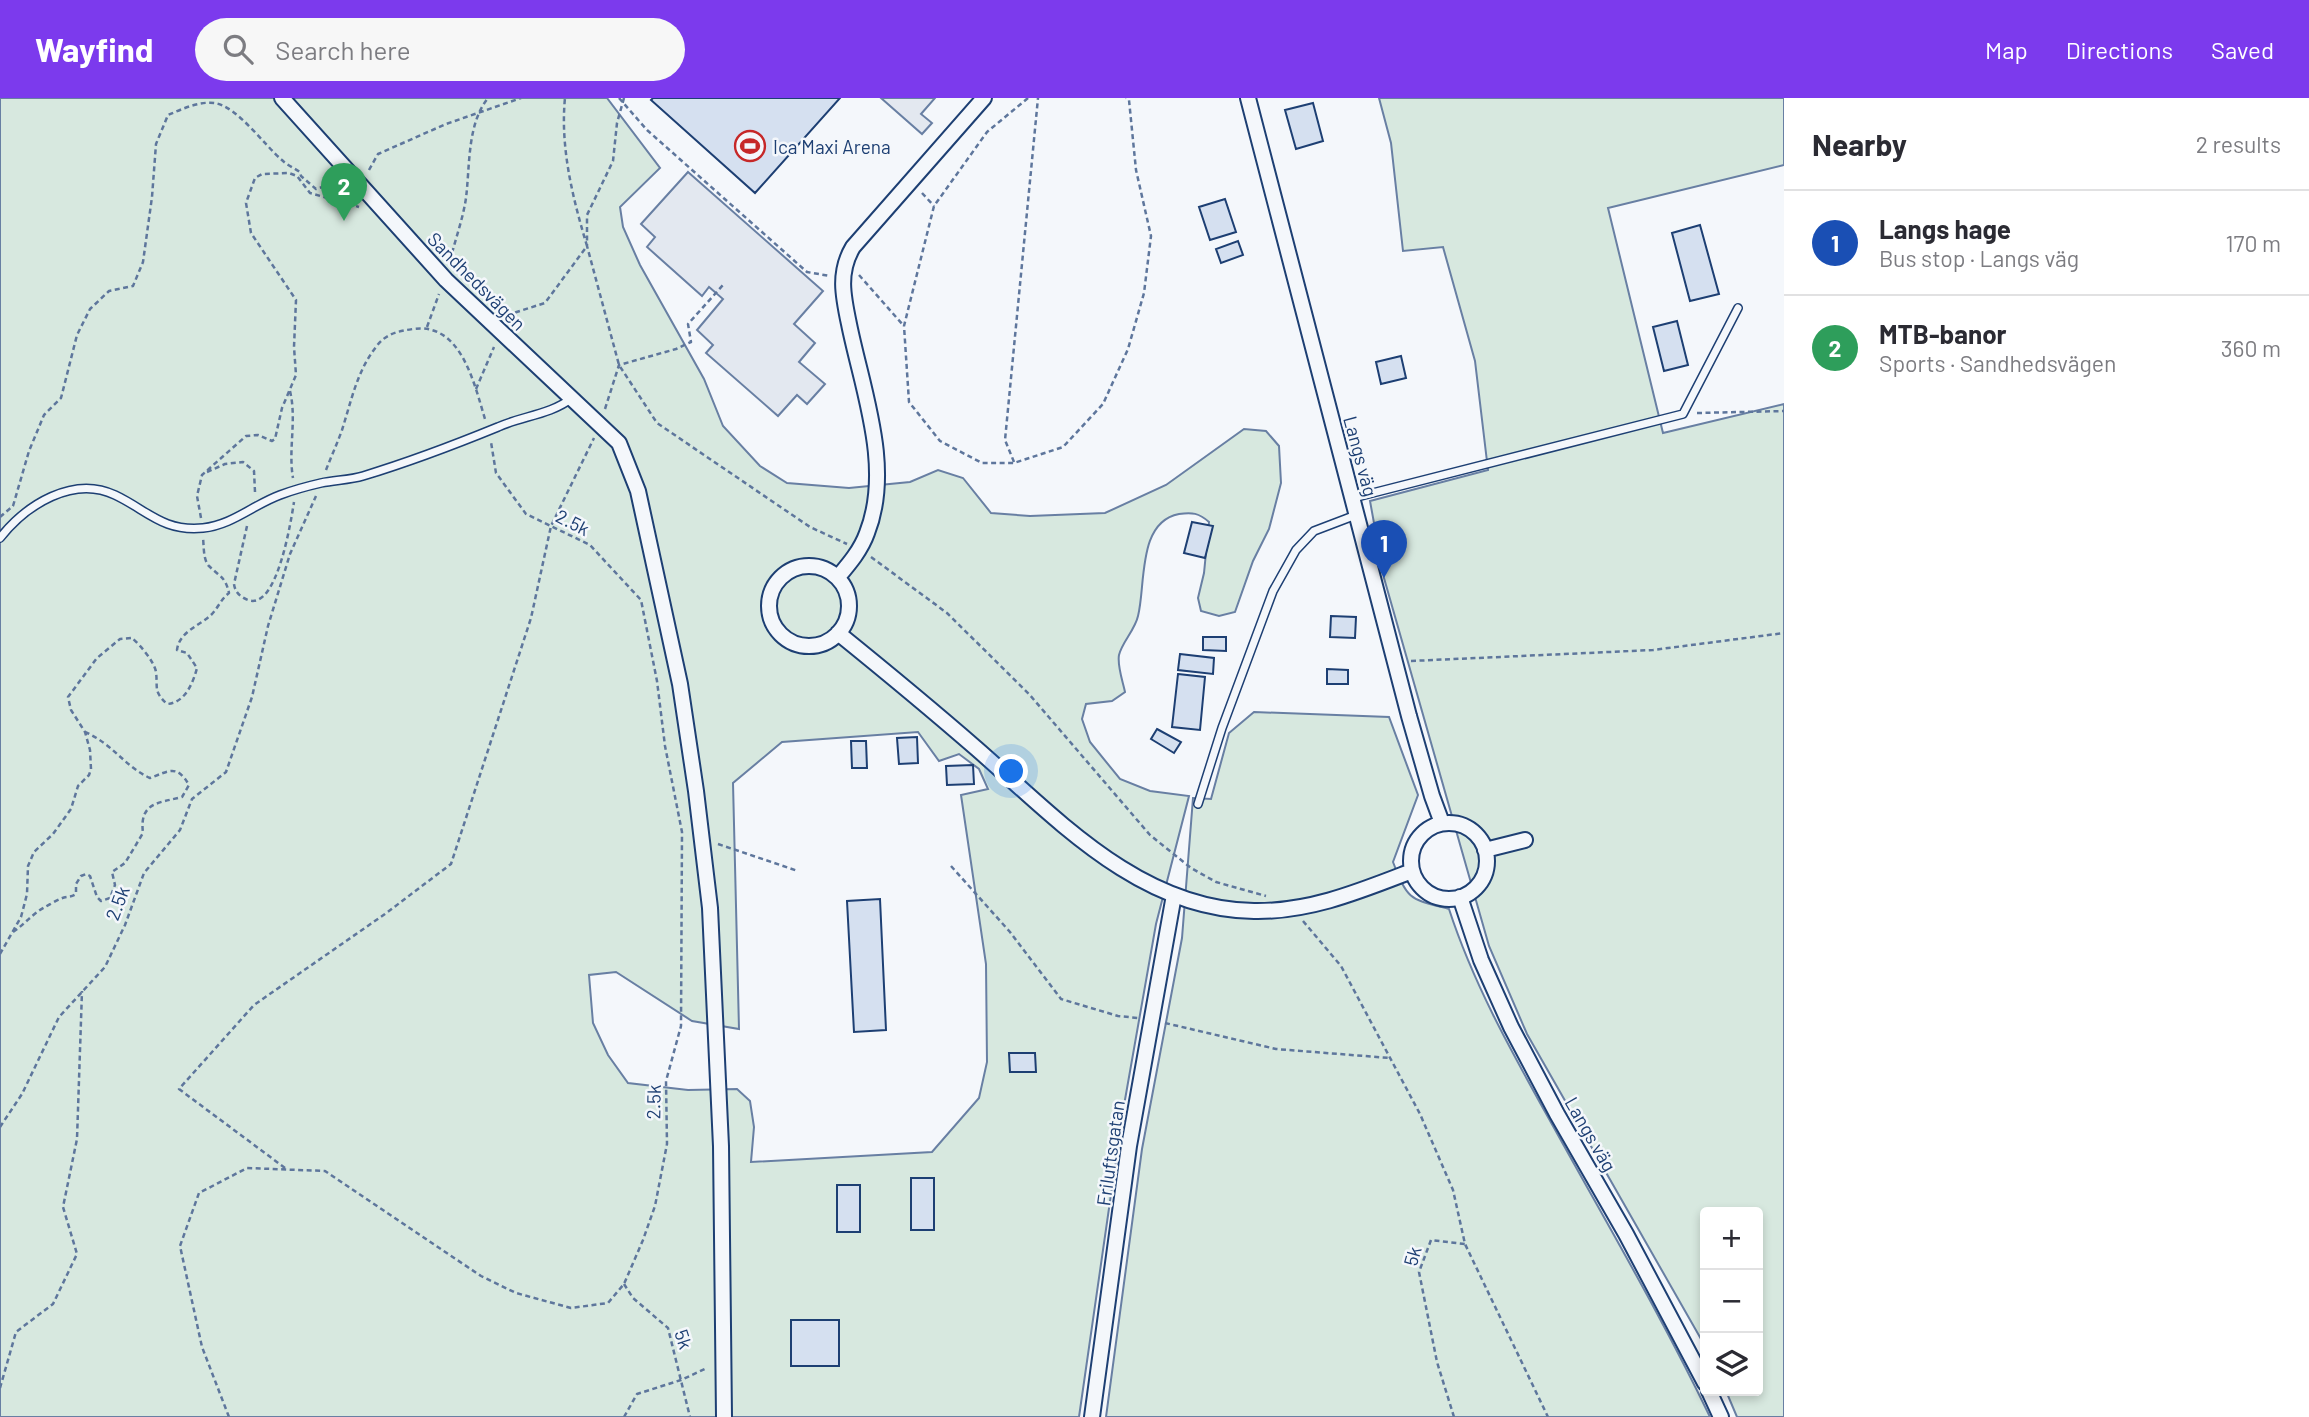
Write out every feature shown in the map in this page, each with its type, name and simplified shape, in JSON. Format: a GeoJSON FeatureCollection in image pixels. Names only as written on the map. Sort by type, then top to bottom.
{"type":"FeatureCollection","features":[{"type":"Feature","properties":{"kind":"street","name":"Sandhedsvägen"},"geometry":{"type":"LineString","coordinates":[[282,98],[446,280],[619,443],[638,491],[680,684],[710,908],[721,1146],[724,1417]]}},
{"type":"Feature","properties":{"kind":"street"},"geometry":{"type":"LineString","coordinates":[[838,578],[868,533],[874,505],[876,464],[846,309],[842,276],[845,260],[853,247],[984,98]]}},
{"type":"Feature","properties":{"kind":"street","name":"Langs väg"},"geometry":{"type":"LineString","coordinates":[[1248,98],[1395,662],[1442,823]]}},
{"type":"Feature","properties":{"kind":"street"},"geometry":{"type":"LineString","coordinates":[[808,566],[821,568],[838,578],[845,587],[849,605],[848,617],[838,633],[828,641],[803,645],[790,641],[780,633],[773,622],[769,603],[779,579],[796,568],[808,566]]}},
{"type":"Feature","properties":{"kind":"street"},"geometry":{"type":"LineString","coordinates":[[838,633],[1092,849],[1150,886],[1191,902],[1232,910],[1290,910],[1345,897],[1412,871]]}},
{"type":"Feature","properties":{"kind":"street"},"geometry":{"type":"LineString","coordinates":[[1442,823],[1466,827],[1478,836],[1485,850],[1486,864],[1482,878],[1473,890],[1460,897],[1441,898],[1429,893],[1418,884],[1412,871],[1411,853],[1416,841],[1426,830],[1442,823]]}},
{"type":"Feature","properties":{"kind":"street"},"geometry":{"type":"LineString","coordinates":[[1485,850],[1525,840]]}},
{"type":"Feature","properties":{"kind":"street","name":"Friluftsgatan"},"geometry":{"type":"LineString","coordinates":[[1093,1417],[1133,1121],[1174,895]]}},
{"type":"Feature","properties":{"kind":"street","name":"Langs väg"},"geometry":{"type":"LineString","coordinates":[[1460,897],[1481,960],[1511,1027],[1700,1374]]}},
{"type":"Feature","properties":{"kind":"street"},"geometry":{"type":"LineString","coordinates":[[1711,1396],[1721,1417]]}},
{"type":"Feature","properties":{"kind":"lane"},"geometry":{"type":"LineString","coordinates":[[1353,498],[1683,414],[1738,308]]}},
{"type":"Feature","properties":{"kind":"lane"},"geometry":{"type":"LineString","coordinates":[[0,538],[28,508],[55,495],[84,489],[114,494],[169,526],[203,528],[228,522],[277,496],[321,483],[360,476],[442,450],[546,412],[572,397]]}},
{"type":"Feature","properties":{"kind":"lane"},"geometry":{"type":"LineString","coordinates":[[1198,804],[1226,715],[1273,591],[1296,550],[1314,531],[1357,514]]}},
{"type":"Feature","properties":{"kind":"path"},"geometry":{"type":"LineString","coordinates":[[427,327],[446,280],[466,199],[473,134],[488,98]]}},
{"type":"Feature","properties":{"kind":"path"},"geometry":{"type":"LineString","coordinates":[[360,185],[378,155],[446,124],[521,98]]}},
{"type":"Feature","properties":{"kind":"path"},"geometry":{"type":"LineString","coordinates":[[565,98],[563,120],[573,198],[619,365],[657,423],[810,527],[859,550],[947,613],[1029,694],[1150,835],[1191,868],[1216,883],[1261,893],[1290,910],[1308,926],[1341,965],[1420,1114],[1453,1190],[1465,1244],[1548,1417]]}},
{"type":"Feature","properties":{"kind":"path"},"geometry":{"type":"LineString","coordinates":[[476,390],[508,313],[545,303],[587,246],[587,215],[613,162],[621,98]]}},
{"type":"Feature","properties":{"kind":"path"},"geometry":{"type":"LineString","coordinates":[[1028,98],[987,132],[934,205],[904,326],[909,402],[940,441],[982,463],[1014,463],[1063,447],[1103,404],[1128,349],[1144,293],[1151,236],[1136,170],[1129,100],[1126,98]]}},
{"type":"Feature","properties":{"kind":"path"},"geometry":{"type":"LineString","coordinates":[[1014,463],[1004,440],[1038,98]]}},
{"type":"Feature","properties":{"kind":"path"},"geometry":{"type":"LineString","coordinates":[[0,517],[13,506],[29,451],[44,415],[61,398],[77,335],[90,309],[109,291],[133,286],[143,262],[156,144],[168,115],[188,106],[216,103],[234,113],[271,147],[280,159],[300,172],[316,189],[329,185],[359,207],[310,193],[297,176],[289,173],[262,174],[255,178],[246,203],[247,217],[251,233],[296,300],[296,374],[282,408],[275,439],[272,441],[258,435],[246,436],[202,475],[197,496],[206,560],[209,566],[220,574],[229,593],[207,619],[187,631],[178,645],[177,650],[187,653],[197,668],[190,686],[178,701],[167,704],[157,690],[153,666],[132,638],[120,639],[97,658],[68,697],[71,710],[85,732],[91,769],[78,786],[71,809],[53,834],[34,852],[28,866],[24,907],[0,954]]}},
{"type":"Feature","properties":{"kind":"path"},"geometry":{"type":"LineString","coordinates":[[622,103],[647,130],[807,272],[822,276],[842,276]]}},
{"type":"Feature","properties":{"kind":"path"},"geometry":{"type":"LineString","coordinates":[[911,181],[934,205]]}},
{"type":"Feature","properties":{"kind":"path"},"geometry":{"type":"LineString","coordinates":[[845,260],[904,326]]}},
{"type":"Feature","properties":{"kind":"path"},"geometry":{"type":"LineString","coordinates":[[619,365],[691,342],[688,324],[723,285]]}},
{"type":"Feature","properties":{"kind":"path","name":"2.5k"},"geometry":{"type":"LineString","coordinates":[[0,1127],[22,1094],[59,1017],[104,967],[125,925],[144,873],[180,830],[192,799],[226,772],[252,697],[268,626],[290,554],[306,522],[341,431],[355,385],[377,346],[395,331],[427,327],[447,336],[470,370],[489,431],[496,473],[526,514],[590,545],[641,600],[682,832],[681,1026],[666,1081],[667,1144],[655,1206],[624,1284]]}},
{"type":"Feature","properties":{"kind":"path"},"geometry":{"type":"LineString","coordinates":[[287,1170],[178,1089],[254,1005],[385,914],[451,864],[531,618],[551,526],[600,425],[619,365]]}},
{"type":"Feature","properties":{"kind":"path"},"geometry":{"type":"LineString","coordinates":[[1683,414],[1784,411]]}},
{"type":"Feature","properties":{"kind":"path"},"geometry":{"type":"LineString","coordinates":[[1395,662],[1500,655],[1653,650],[1784,633]]}},
{"type":"Feature","properties":{"kind":"path"},"geometry":{"type":"LineString","coordinates":[[12,932],[43,908],[61,898],[76,894],[76,884],[81,876],[86,874],[90,876],[101,901],[110,898],[115,886],[112,872],[125,863],[144,832],[142,822],[145,810],[156,802],[182,797],[189,785],[180,772],[172,770],[150,778],[140,774],[102,740],[85,732]]}},
{"type":"Feature","properties":{"kind":"path"},"geometry":{"type":"LineString","coordinates":[[702,839],[798,871]]}},
{"type":"Feature","properties":{"kind":"path"},"geometry":{"type":"LineString","coordinates":[[0,1388],[16,1332],[53,1304],[77,1254],[63,1207],[77,1139],[82,991]]}},
{"type":"Feature","properties":{"kind":"path"},"geometry":{"type":"LineString","coordinates":[[229,1417],[202,1347],[180,1246],[199,1193],[247,1168],[325,1171],[481,1276],[516,1293],[571,1308],[608,1303],[624,1284]]}},
{"type":"Feature","properties":{"kind":"path","name":"5k"},"geometry":{"type":"LineString","coordinates":[[1454,1417],[1437,1362],[1419,1272],[1431,1240],[1465,1244]]}},
{"type":"Feature","properties":{"kind":"path","name":"5k"},"geometry":{"type":"LineString","coordinates":[[624,1284],[633,1298],[668,1328],[690,1417]]}},
{"type":"Feature","properties":{"kind":"path"},"geometry":{"type":"LineString","coordinates":[[624,1417],[637,1394],[681,1380],[723,1360]]}},
{"type":"Feature","properties":{"kind":"shaded area"},"geometry":{"type":"Polygon","coordinates":[[[0,98],[607,98],[660,168],[620,207],[623,227],[640,265],[704,379],[723,426],[760,466],[787,483],[849,488],[910,482],[938,470],[963,478],[991,513],[1030,516],[1105,513],[1166,485],[1244,429],[1266,431],[1279,446],[1281,483],[1269,529],[1253,561],[1235,612],[1219,616],[1201,611],[1198,598],[1204,573],[1209,522],[1192,513],[1166,519],[1156,529],[1150,542],[1138,616],[1119,655],[1119,669],[1125,692],[1112,701],[1086,704],[1082,719],[1090,742],[1120,779],[1150,791],[1189,796],[1156,924],[1123,1111],[1079,1417],[0,1417],[0,98]],[[918,732],[782,742],[733,783],[739,1029],[692,1021],[616,972],[589,975],[593,1023],[608,1055],[628,1083],[688,1090],[737,1089],[750,1101],[754,1127],[751,1162],[932,1152],[979,1098],[987,1062],[986,964],[961,795],[988,789],[979,769],[959,754],[939,761],[918,732]]]}},
{"type":"Feature","properties":{"kind":"shaded area"},"geometry":{"type":"Polygon","coordinates":[[[881,98],[935,98],[921,114],[932,123],[922,134],[881,98]]]}},
{"type":"Feature","properties":{"kind":"shaded area"},"geometry":{"type":"Polygon","coordinates":[[[1379,98],[1784,98],[1784,165],[1608,208],[1663,433],[1784,404],[1784,1417],[1737,1417],[1728,1396],[1763,1396],[1763,1207],[1700,1207],[1700,1337],[1527,1034],[1489,946],[1384,578],[1370,501],[1488,470],[1475,361],[1443,247],[1403,251],[1391,143],[1379,98]]]}},
{"type":"Feature","properties":{"kind":"shaded area"},"geometry":{"type":"Polygon","coordinates":[[[688,172],[823,291],[794,324],[815,343],[799,362],[825,384],[807,404],[797,395],[778,416],[706,353],[713,345],[697,330],[723,299],[709,287],[702,296],[647,247],[655,237],[641,224],[688,172]]]}},
{"type":"Feature","properties":{"kind":"shaded area"},"geometry":{"type":"Polygon","coordinates":[[[1254,712],[1389,717],[1418,795],[1393,862],[1398,875],[1407,891],[1418,900],[1449,909],[1470,966],[1496,1020],[1653,1306],[1710,1417],[1106,1417],[1142,1149],[1182,938],[1193,798],[1211,799],[1229,733],[1254,712]]]}},
{"type":"Feature","properties":{"kind":"building","name":"Ica Maxi Arena"},"geometry":{"type":"Polygon","coordinates":[[[840,98],[755,193],[651,100],[840,98]]]}},
{"type":"Feature","properties":{"kind":"building"},"geometry":{"type":"Polygon","coordinates":[[[1313,103],[1323,141],[1296,149],[1285,110],[1313,103]]]}},
{"type":"Feature","properties":{"kind":"building"},"geometry":{"type":"Polygon","coordinates":[[[1225,199],[1236,232],[1210,240],[1199,207],[1225,199]]]}},
{"type":"Feature","properties":{"kind":"building"},"geometry":{"type":"Polygon","coordinates":[[[1700,225],[1719,294],[1690,301],[1672,233],[1700,225]]]}},
{"type":"Feature","properties":{"kind":"building"},"geometry":{"type":"Polygon","coordinates":[[[1238,241],[1243,255],[1221,263],[1216,249],[1238,241]]]}},
{"type":"Feature","properties":{"kind":"building"},"geometry":{"type":"Polygon","coordinates":[[[1677,321],[1688,365],[1664,371],[1653,327],[1677,321]]]}},
{"type":"Feature","properties":{"kind":"building"},"geometry":{"type":"Polygon","coordinates":[[[1401,356],[1406,378],[1381,384],[1376,362],[1401,356]]]}},
{"type":"Feature","properties":{"kind":"building"},"geometry":{"type":"Polygon","coordinates":[[[1192,522],[1213,526],[1205,558],[1184,553],[1192,522]]]}},
{"type":"Feature","properties":{"kind":"building"},"geometry":{"type":"Polygon","coordinates":[[[1331,616],[1356,617],[1355,638],[1330,637],[1331,616]]]}},
{"type":"Feature","properties":{"kind":"building"},"geometry":{"type":"Polygon","coordinates":[[[1203,637],[1226,637],[1226,651],[1203,650],[1203,637]]]}},
{"type":"Feature","properties":{"kind":"building"},"geometry":{"type":"Polygon","coordinates":[[[1180,654],[1214,658],[1213,674],[1178,670],[1180,654]]]}},
{"type":"Feature","properties":{"kind":"building"},"geometry":{"type":"Polygon","coordinates":[[[1327,669],[1348,670],[1348,684],[1327,684],[1327,669]]]}},
{"type":"Feature","properties":{"kind":"building"},"geometry":{"type":"Polygon","coordinates":[[[1178,674],[1205,677],[1200,730],[1172,727],[1178,674]]]}},
{"type":"Feature","properties":{"kind":"building"},"geometry":{"type":"Polygon","coordinates":[[[1157,729],[1181,742],[1174,753],[1151,739],[1157,729]]]}},
{"type":"Feature","properties":{"kind":"building"},"geometry":{"type":"Polygon","coordinates":[[[917,737],[918,763],[899,764],[897,738],[917,737]]]}},
{"type":"Feature","properties":{"kind":"building"},"geometry":{"type":"Polygon","coordinates":[[[851,741],[866,741],[867,768],[852,768],[851,741]]]}},
{"type":"Feature","properties":{"kind":"building"},"geometry":{"type":"Polygon","coordinates":[[[973,765],[974,784],[947,785],[946,766],[973,765]]]}},
{"type":"Feature","properties":{"kind":"building"},"geometry":{"type":"Polygon","coordinates":[[[880,899],[886,1030],[854,1032],[847,901],[880,899]]]}},
{"type":"Feature","properties":{"kind":"building"},"geometry":{"type":"Polygon","coordinates":[[[1009,1053],[1035,1053],[1036,1072],[1010,1072],[1009,1053]]]}},
{"type":"Feature","properties":{"kind":"building"},"geometry":{"type":"Polygon","coordinates":[[[911,1178],[934,1178],[934,1230],[911,1230],[911,1178]]]}},
{"type":"Feature","properties":{"kind":"building"},"geometry":{"type":"Polygon","coordinates":[[[837,1185],[860,1185],[860,1232],[837,1232],[837,1185]]]}},
{"type":"Feature","properties":{"kind":"building"},"geometry":{"type":"Polygon","coordinates":[[[791,1320],[839,1320],[839,1366],[791,1366],[791,1320]]]}},
{"type":"Feature","properties":{"kind":"place","name":"Ica Maxi Arena"},"geometry":{"type":"Point","coordinates":[750,146]}},
{"type":"Feature","properties":{"kind":"place","name":"MTB-banor"},"geometry":{"type":"Point","coordinates":[344,221]}},
{"type":"Feature","properties":{"kind":"place","name":"Langs hage"},"geometry":{"type":"Point","coordinates":[1384,578]}}]}
